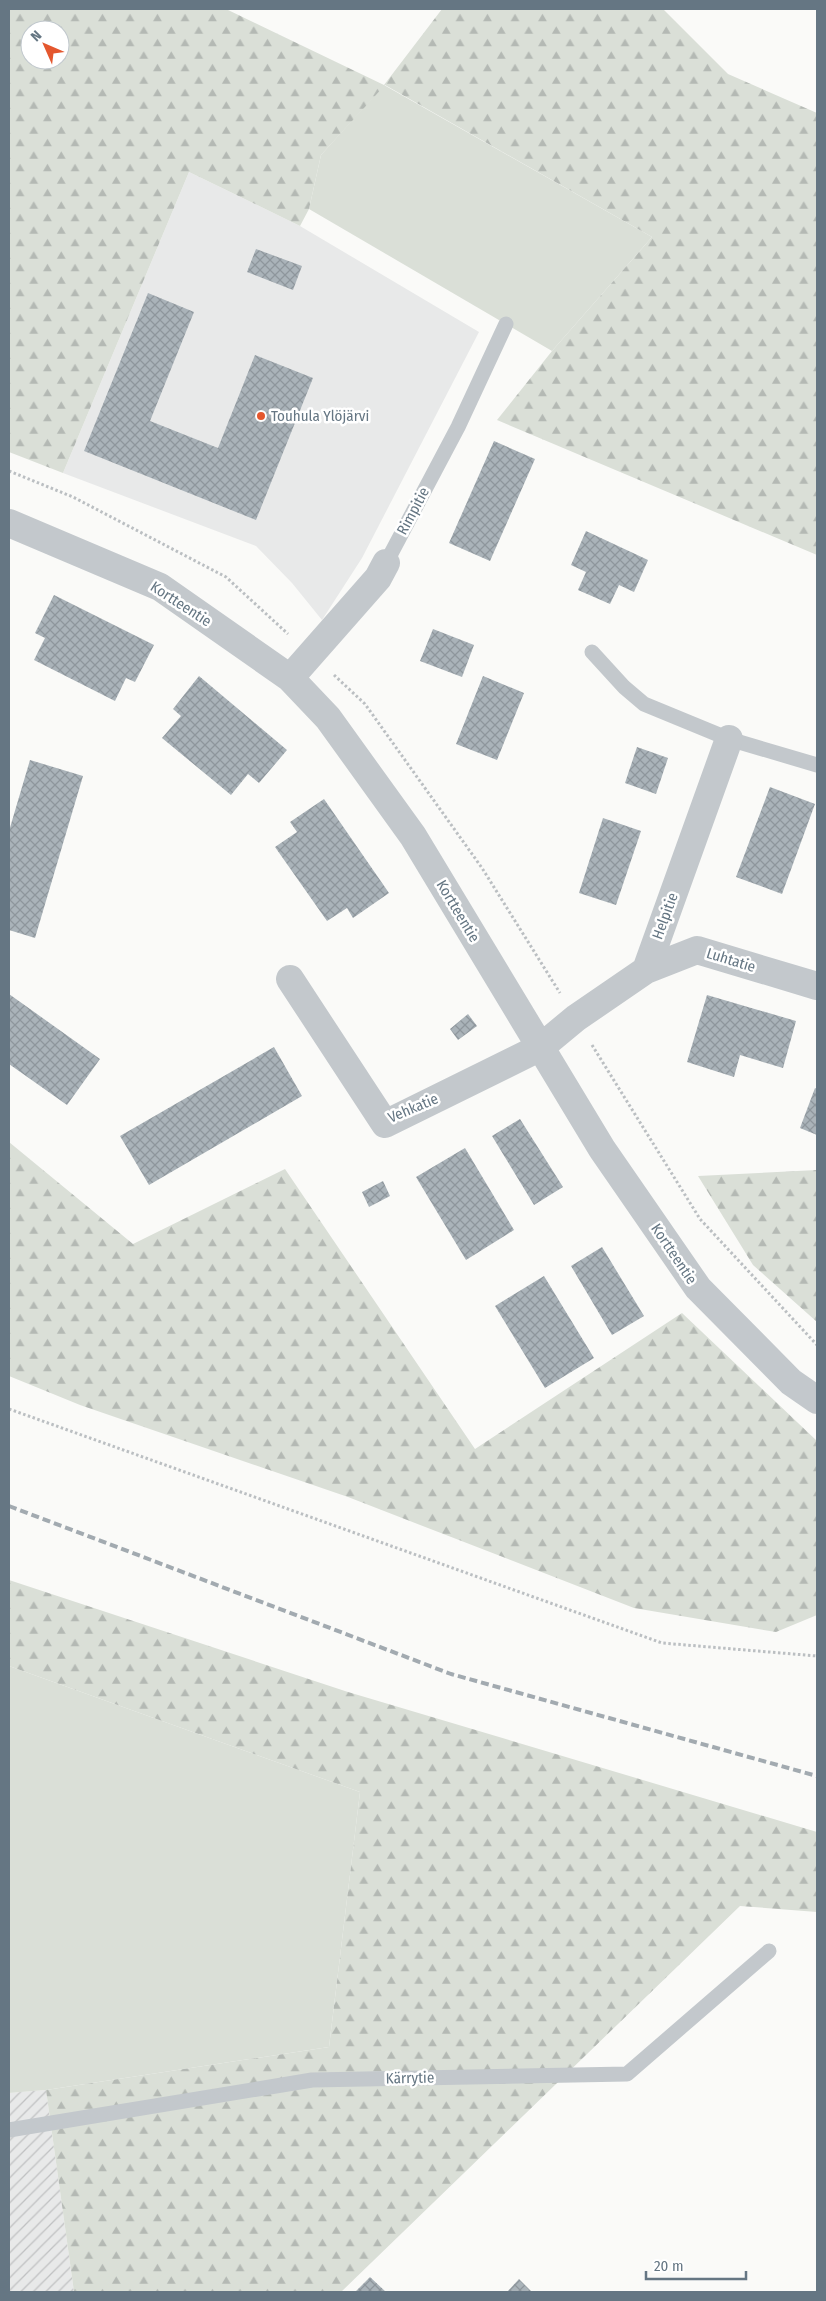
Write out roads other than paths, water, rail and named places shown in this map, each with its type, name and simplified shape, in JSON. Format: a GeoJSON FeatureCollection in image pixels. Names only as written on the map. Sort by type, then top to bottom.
{"type":"FeatureCollection","features":[{"type":"Feature","properties":{"kind":"street","name":"Kortteentie"},"geometry":{"type":"LineString","coordinates":[[9,522],[160,587],[290,678],[328,718],[412,836],[602,1149],[698,1288],[791,1382],[817,1400]]}},
{"type":"Feature","properties":{"kind":"street","name":"Rimpitie"},"geometry":{"type":"LineString","coordinates":[[290,678],[378,578],[386,563]]}},
{"type":"Feature","properties":{"kind":"street","name":"Helpitie"},"geometry":{"type":"LineString","coordinates":[[646,970],[729,739]]}},
{"type":"Feature","properties":{"kind":"street","name":"Luhtatie"},"geometry":{"type":"LineString","coordinates":[[646,970],[697,950],[817,986]]}},
{"type":"Feature","properties":{"kind":"street"},"geometry":{"type":"LineString","coordinates":[[541,1047],[576,1018],[646,970]]}},
{"type":"Feature","properties":{"kind":"street","name":"Vehkatie"},"geometry":{"type":"LineString","coordinates":[[290,979],[385,1124],[541,1047]]}},
{"type":"Feature","properties":{"kind":"lane","name":"Rimpitie"},"geometry":{"type":"LineString","coordinates":[[386,563],[458,426],[506,324]]}},
{"type":"Feature","properties":{"kind":"lane"},"geometry":{"type":"LineString","coordinates":[[592,652],[624,687],[644,704],[729,739],[817,765]]}},
{"type":"Feature","properties":{"kind":"lane","name":"Kärrytie"},"geometry":{"type":"LineString","coordinates":[[9,2130],[312,2080],[628,2074],[769,1951]]}},
{"type":"Feature","properties":{"kind":"railway"},"geometry":{"type":"LineString","coordinates":[[9,1506],[451,1674],[817,1776]]}},
{"type":"Feature","properties":{"kind":"place","name":"Touhula Ylöjärvi"},"geometry":{"type":"Point","coordinates":[261,416]}}]}
